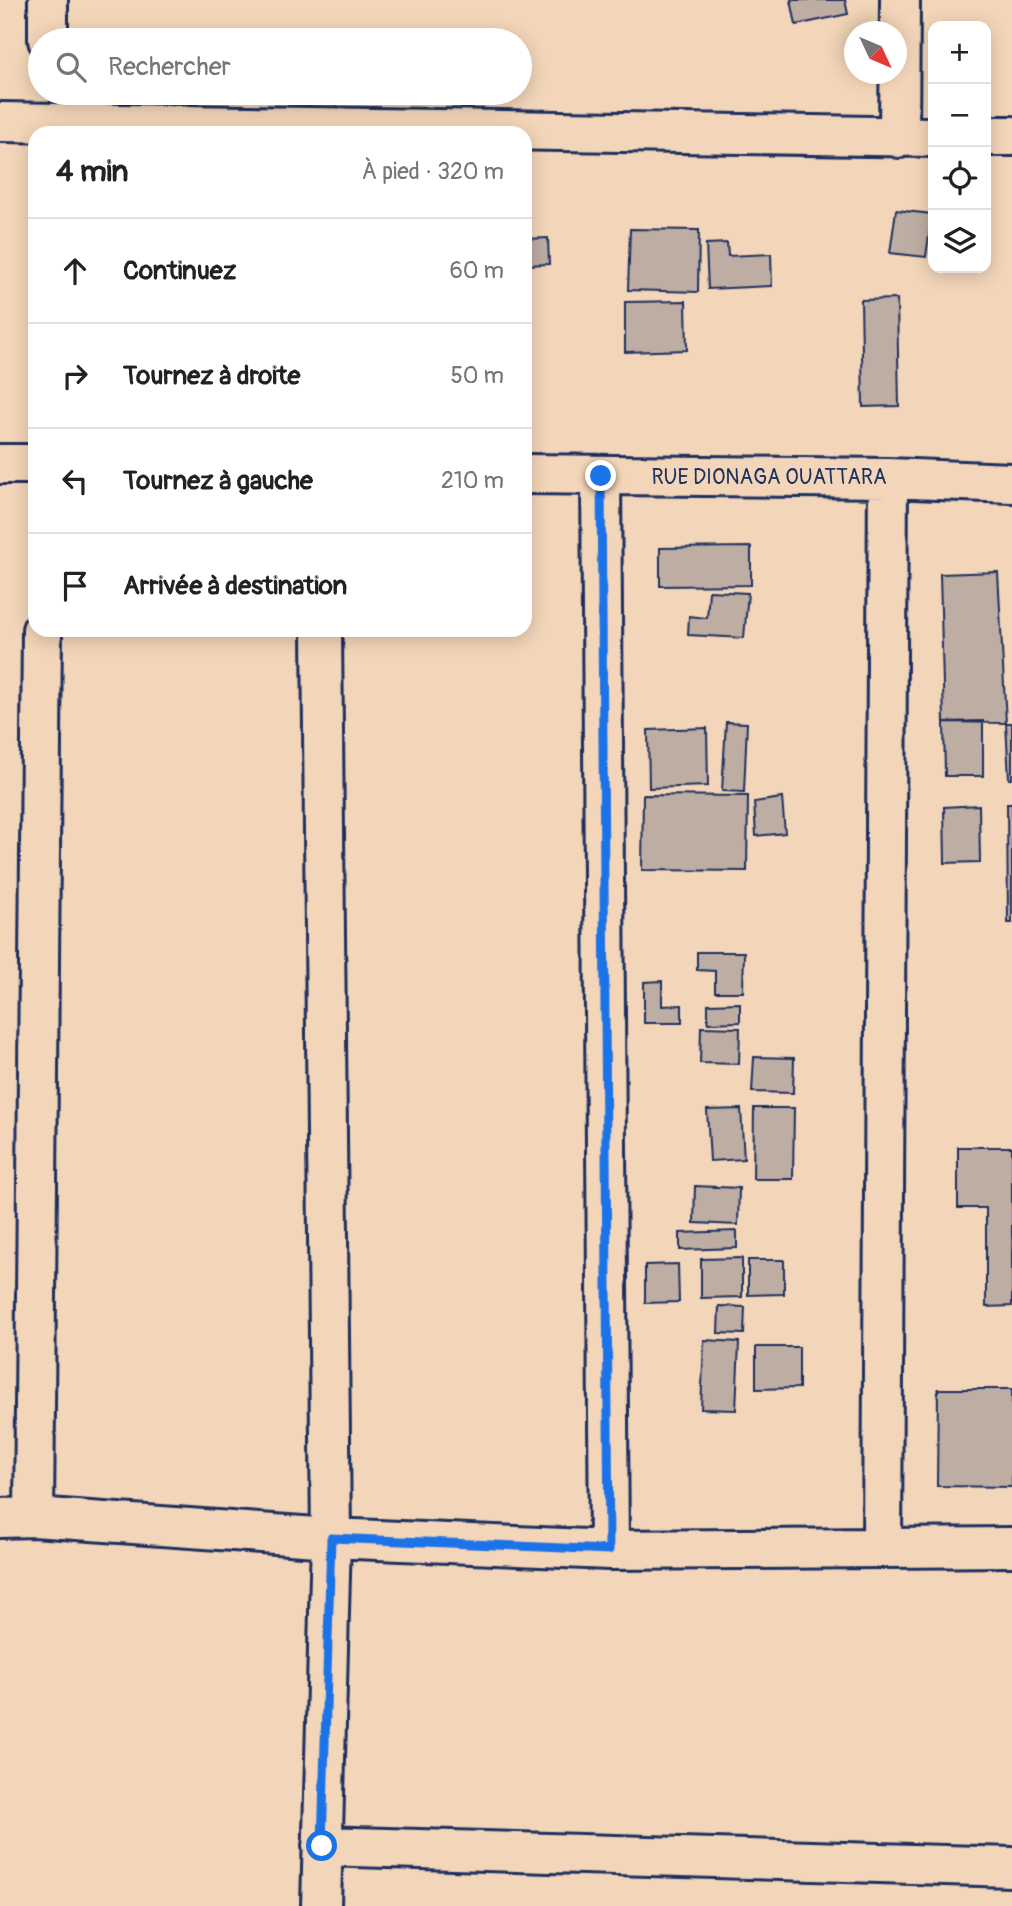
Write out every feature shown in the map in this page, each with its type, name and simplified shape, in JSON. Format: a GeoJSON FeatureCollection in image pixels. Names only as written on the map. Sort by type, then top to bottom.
{"type":"FeatureCollection","features":[{"type":"Feature","properties":{"kind":"street"},"geometry":{"type":"LineString","coordinates":[[48,0],[48,28]]}},
{"type":"Feature","properties":{"kind":"street"},"geometry":{"type":"LineString","coordinates":[[532,128],[916,137],[900,0]]}},
{"type":"Feature","properties":{"kind":"street"},"geometry":{"type":"LineString","coordinates":[[0,122],[48,116],[461,126]]}},
{"type":"Feature","properties":{"kind":"street"},"geometry":{"type":"LineString","coordinates":[[991,136],[1012,136]]}},
{"type":"Feature","properties":{"kind":"street"},"geometry":{"type":"LineString","coordinates":[[0,464],[28,464]]}},
{"type":"Feature","properties":{"kind":"street","name":"RUE DIONAGA OUATTARA"},"geometry":{"type":"LineString","coordinates":[[532,474],[888,478],[1012,483]]}},
{"type":"Feature","properties":{"kind":"street"},"geometry":{"type":"LineString","coordinates":[[601,476],[609,1550]]}},
{"type":"Feature","properties":{"kind":"street"},"geometry":{"type":"LineString","coordinates":[[882,1548],[888,478]]}},
{"type":"Feature","properties":{"kind":"street"},"geometry":{"type":"LineString","coordinates":[[42,637],[17,1518],[331,1538],[609,1550],[1012,1547]]}},
{"type":"Feature","properties":{"kind":"street"},"geometry":{"type":"LineString","coordinates":[[321,1906],[331,1538],[322,637]]}},
{"type":"Feature","properties":{"kind":"street"},"geometry":{"type":"LineString","coordinates":[[322,1846],[1012,1867]]}},
{"type":"Feature","properties":{"kind":"building"},"geometry":{"type":"Polygon","coordinates":[[[791,0],[845,0],[848,14],[796,25],[791,0]]]}},
{"type":"Feature","properties":{"kind":"building"},"geometry":{"type":"Polygon","coordinates":[[[896,210],[928,214],[926,257],[890,253],[896,210]]]}},
{"type":"Feature","properties":{"kind":"building"},"geometry":{"type":"Polygon","coordinates":[[[630,229],[699,230],[698,292],[628,290],[630,229]]]}},
{"type":"Feature","properties":{"kind":"building"},"geometry":{"type":"Polygon","coordinates":[[[548,238],[549,264],[532,265],[532,239],[548,238]]]}},
{"type":"Feature","properties":{"kind":"building"},"geometry":{"type":"Polygon","coordinates":[[[727,243],[728,256],[771,254],[772,286],[708,289],[706,244],[727,243]]]}},
{"type":"Feature","properties":{"kind":"building"},"geometry":{"type":"Polygon","coordinates":[[[897,299],[899,406],[863,407],[861,300],[897,299]]]}},
{"type":"Feature","properties":{"kind":"building"},"geometry":{"type":"Polygon","coordinates":[[[686,301],[687,350],[625,352],[625,302],[686,301]]]}},
{"type":"Feature","properties":{"kind":"building"},"geometry":{"type":"Polygon","coordinates":[[[751,547],[751,585],[660,586],[660,548],[751,547]]]}},
{"type":"Feature","properties":{"kind":"building"},"geometry":{"type":"Polygon","coordinates":[[[998,572],[1006,723],[944,722],[940,574],[998,572]]]}},
{"type":"Feature","properties":{"kind":"building"},"geometry":{"type":"Polygon","coordinates":[[[709,591],[748,593],[744,638],[688,635],[689,616],[707,618],[709,591]]]}},
{"type":"Feature","properties":{"kind":"building"},"geometry":{"type":"Polygon","coordinates":[[[983,721],[983,776],[945,776],[944,722],[983,721]]]}},
{"type":"Feature","properties":{"kind":"building"},"geometry":{"type":"Polygon","coordinates":[[[726,722],[747,723],[744,792],[722,791],[726,722]]]}},
{"type":"Feature","properties":{"kind":"building"},"geometry":{"type":"Polygon","coordinates":[[[1006,723],[1012,723],[1012,779],[1009,779],[1006,723]]]}},
{"type":"Feature","properties":{"kind":"building"},"geometry":{"type":"Polygon","coordinates":[[[707,728],[708,786],[649,788],[648,730],[707,728]]]}},
{"type":"Feature","properties":{"kind":"building"},"geometry":{"type":"Polygon","coordinates":[[[643,795],[748,796],[747,871],[642,870],[643,795]]]}},
{"type":"Feature","properties":{"kind":"building"},"geometry":{"type":"Polygon","coordinates":[[[782,798],[785,833],[756,836],[754,802],[782,798]]]}},
{"type":"Feature","properties":{"kind":"building"},"geometry":{"type":"Polygon","coordinates":[[[1007,804],[1012,804],[1012,923],[1008,923],[1007,804]]]}},
{"type":"Feature","properties":{"kind":"building"},"geometry":{"type":"Polygon","coordinates":[[[979,805],[980,862],[945,863],[944,807],[979,805]]]}},
{"type":"Feature","properties":{"kind":"building"},"geometry":{"type":"Polygon","coordinates":[[[697,952],[744,952],[743,992],[715,992],[715,971],[697,970],[697,952]]]}},
{"type":"Feature","properties":{"kind":"building"},"geometry":{"type":"Polygon","coordinates":[[[662,981],[662,1006],[682,1005],[682,1023],[644,1023],[644,982],[662,981]]]}},
{"type":"Feature","properties":{"kind":"building"},"geometry":{"type":"Polygon","coordinates":[[[740,1003],[740,1022],[708,1023],[708,1004],[740,1003]]]}},
{"type":"Feature","properties":{"kind":"building"},"geometry":{"type":"Polygon","coordinates":[[[701,1027],[740,1028],[739,1064],[700,1063],[701,1027]]]}},
{"type":"Feature","properties":{"kind":"building"},"geometry":{"type":"Polygon","coordinates":[[[754,1057],[794,1058],[793,1093],[752,1092],[754,1057]]]}},
{"type":"Feature","properties":{"kind":"building"},"geometry":{"type":"Polygon","coordinates":[[[754,1108],[794,1108],[793,1179],[753,1179],[754,1108]]]}},
{"type":"Feature","properties":{"kind":"building"},"geometry":{"type":"Polygon","coordinates":[[[741,1109],[744,1159],[710,1161],[707,1110],[741,1109]]]}},
{"type":"Feature","properties":{"kind":"building"},"geometry":{"type":"Polygon","coordinates":[[[958,1147],[1012,1147],[1012,1306],[986,1307],[986,1208],[958,1208],[958,1147]]]}},
{"type":"Feature","properties":{"kind":"building"},"geometry":{"type":"Polygon","coordinates":[[[695,1186],[739,1188],[738,1225],[694,1223],[695,1186]]]}},
{"type":"Feature","properties":{"kind":"building"},"geometry":{"type":"Polygon","coordinates":[[[737,1231],[737,1248],[680,1250],[680,1233],[737,1231]]]}},
{"type":"Feature","properties":{"kind":"building"},"geometry":{"type":"Polygon","coordinates":[[[742,1258],[742,1297],[701,1298],[701,1259],[742,1258]]]}},
{"type":"Feature","properties":{"kind":"building"},"geometry":{"type":"Polygon","coordinates":[[[748,1260],[784,1260],[784,1294],[748,1295],[748,1260]]]}},
{"type":"Feature","properties":{"kind":"building"},"geometry":{"type":"Polygon","coordinates":[[[678,1264],[679,1302],[645,1303],[645,1265],[678,1264]]]}},
{"type":"Feature","properties":{"kind":"building"},"geometry":{"type":"Polygon","coordinates":[[[719,1306],[745,1307],[744,1334],[718,1333],[719,1306]]]}},
{"type":"Feature","properties":{"kind":"building"},"geometry":{"type":"Polygon","coordinates":[[[704,1340],[739,1342],[736,1410],[701,1409],[704,1340]]]}},
{"type":"Feature","properties":{"kind":"building"},"geometry":{"type":"Polygon","coordinates":[[[756,1347],[799,1347],[799,1388],[756,1389],[756,1347]]]}},
{"type":"Feature","properties":{"kind":"building"},"geometry":{"type":"Polygon","coordinates":[[[938,1389],[1012,1389],[1012,1487],[937,1486],[938,1389]]]}},
{"type":"Feature","properties":{"kind":"route"},"geometry":{"type":"LineString","coordinates":[[322,1846],[331,1538],[609,1550],[601,476]]}}]}
